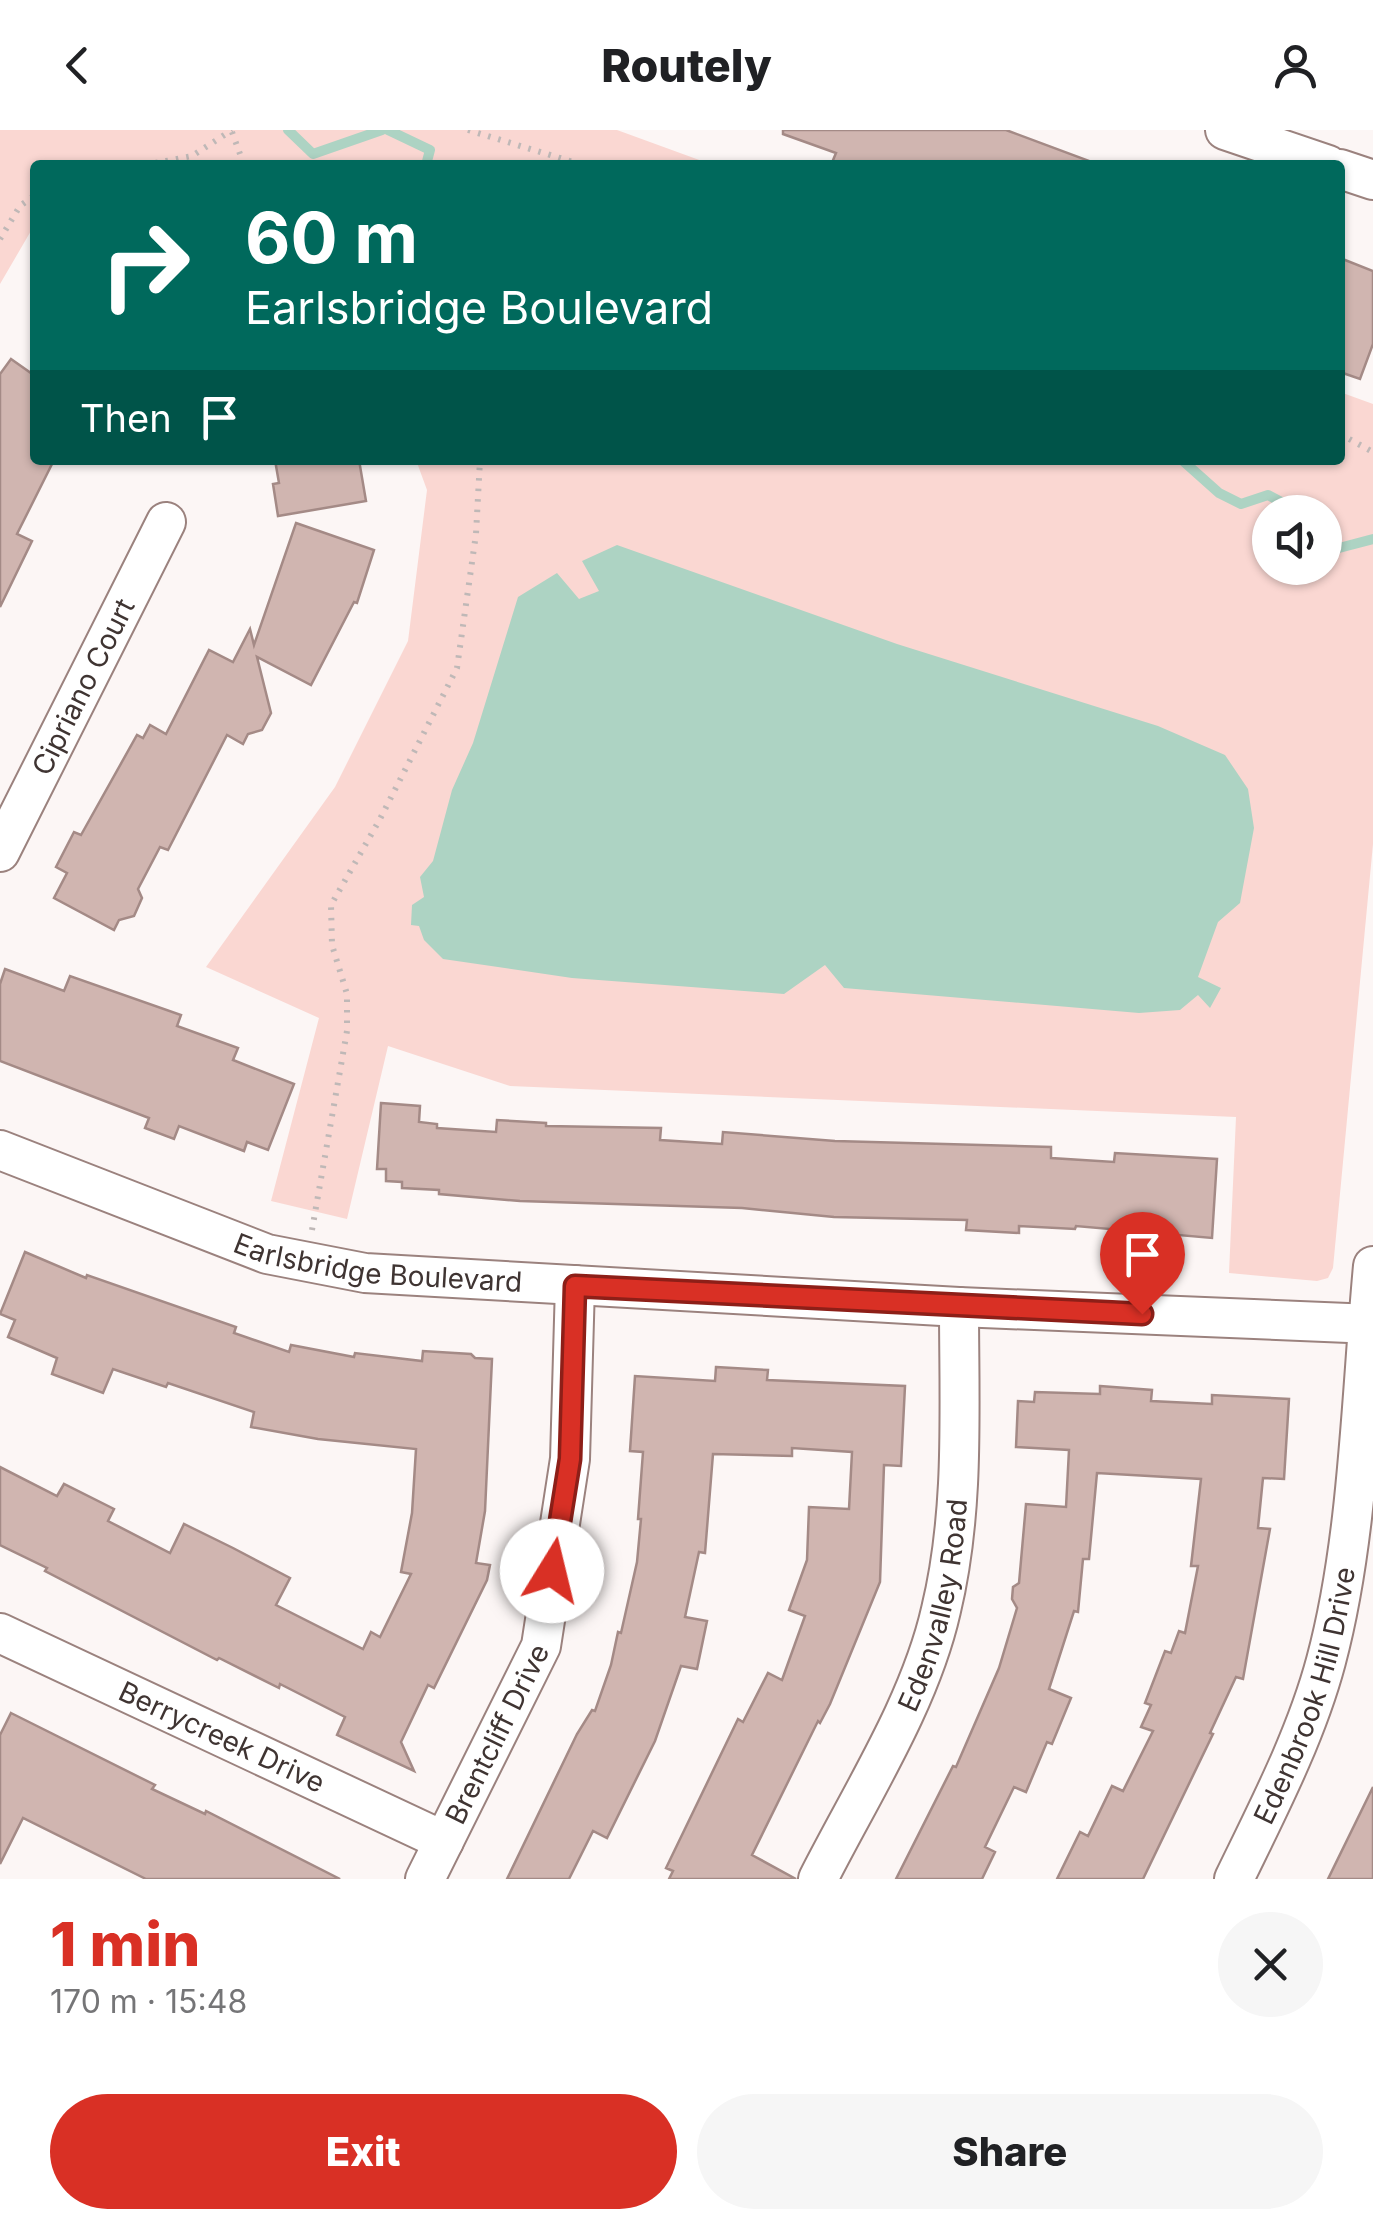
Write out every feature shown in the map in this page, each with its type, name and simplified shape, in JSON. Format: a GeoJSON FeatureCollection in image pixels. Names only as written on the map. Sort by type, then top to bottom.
{"type":"FeatureCollection","features":[{"type":"Feature","properties":{"kind":"street"},"geometry":{"type":"LineString","coordinates":[[1225,130],[1313,160]]}},
{"type":"Feature","properties":{"kind":"street"},"geometry":{"type":"LineString","coordinates":[[1345,171],[1373,180]]}},
{"type":"Feature","properties":{"kind":"street","name":"Cipriano Court"},"geometry":{"type":"LineString","coordinates":[[0,852],[166,522]]}},
{"type":"Feature","properties":{"kind":"street","name":"Earlsbridge Boulevard"},"geometry":{"type":"LineString","coordinates":[[0,1150],[267,1254],[364,1273],[1371,1324]]}},
{"type":"Feature","properties":{"kind":"street","name":"Edenbrook Hill Drive"},"geometry":{"type":"LineString","coordinates":[[1234,1879],[1301,1734],[1326,1663],[1344,1582],[1371,1324],[1373,1266]]}},
{"type":"Feature","properties":{"kind":"street","name":"Brentcliff Drive"},"geometry":{"type":"LineString","coordinates":[[425,1879],[541,1646],[570,1459],[575,1286]]}},
{"type":"Feature","properties":{"kind":"street","name":"Edenvalley Road"},"geometry":{"type":"LineString","coordinates":[[818,1879],[914,1691],[941,1610],[958,1499],[959,1306]]}},
{"type":"Feature","properties":{"kind":"street","name":"Berrycreek Drive"},"geometry":{"type":"LineString","coordinates":[[0,1632],[56,1662],[444,1841]]}},
{"type":"Feature","properties":{"kind":"path"},"geometry":{"type":"LineString","coordinates":[[468,130],[567,160]]}},
{"type":"Feature","properties":{"kind":"path"},"geometry":{"type":"LineString","coordinates":[[171,160],[192,156],[232,131],[242,160]]}},
{"type":"Feature","properties":{"kind":"path"},"geometry":{"type":"LineString","coordinates":[[0,239],[20,206],[30,199]]}},
{"type":"Feature","properties":{"kind":"path"},"geometry":{"type":"LineString","coordinates":[[1345,437],[1373,452]]}},
{"type":"Feature","properties":{"kind":"path"},"geometry":{"type":"LineString","coordinates":[[306,1262],[347,1031],[348,994],[332,945],[331,905],[457,668],[476,534],[480,465]]}},
{"type":"Feature","properties":{"kind":"shaded area"},"geometry":{"type":"Polygon","coordinates":[[[0,130],[617,130],[699,160],[30,160],[30,233],[0,284],[0,130]]]}},
{"type":"Feature","properties":{"kind":"shaded area"},"geometry":{"type":"Polygon","coordinates":[[[1345,394],[1373,404],[1373,844],[1333,1268],[1328,1278],[1317,1281],[1229,1273],[1236,1117],[510,1086],[388,1046],[347,1219],[271,1201],[319,1018],[206,967],[335,787],[408,641],[427,490],[418,465],[1345,465],[1345,394]]]}},
{"type":"Feature","properties":{"kind":"shaded area"},"geometry":{"type":"Polygon","coordinates":[[[617,545],[897,644],[1158,726],[1225,755],[1248,789],[1254,828],[1240,903],[1218,922],[1198,977],[1221,988],[1210,1008],[1198,995],[1180,1010],[1139,1013],[844,988],[825,965],[784,994],[572,978],[443,959],[424,940],[419,926],[411,925],[412,905],[424,897],[420,877],[433,861],[452,790],[473,743],[518,597],[557,573],[579,599],[599,591],[582,561],[617,545]]]}},
{"type":"Feature","properties":{"kind":"building"},"geometry":{"type":"Polygon","coordinates":[[[783,130],[1006,130],[1087,160],[833,160],[836,153],[783,134],[783,130]]]}},
{"type":"Feature","properties":{"kind":"building"},"geometry":{"type":"Polygon","coordinates":[[[1345,260],[1373,271],[1373,344],[1360,379],[1345,374],[1345,260]]]}},
{"type":"Feature","properties":{"kind":"building"},"geometry":{"type":"Polygon","coordinates":[[[11,359],[30,372],[30,465],[52,465],[17,534],[32,541],[0,607],[0,374],[11,359]]]}},
{"type":"Feature","properties":{"kind":"building"},"geometry":{"type":"Polygon","coordinates":[[[276,465],[360,465],[366,501],[278,516],[273,484],[279,483],[276,465]]]}},
{"type":"Feature","properties":{"kind":"building"},"geometry":{"type":"Polygon","coordinates":[[[296,523],[374,550],[357,603],[354,602],[311,685],[257,657],[271,713],[262,730],[248,734],[243,744],[227,735],[168,850],[160,847],[138,889],[142,898],[134,916],[119,920],[114,930],[54,898],[67,873],[56,867],[74,832],[81,835],[137,735],[143,738],[150,725],[166,734],[209,650],[233,662],[250,629],[254,645],[296,523]]]}},
{"type":"Feature","properties":{"kind":"building"},"geometry":{"type":"Polygon","coordinates":[[[5,969],[64,991],[70,976],[181,1015],[177,1026],[238,1048],[233,1060],[294,1084],[268,1150],[247,1142],[244,1151],[179,1126],[174,1139],[145,1128],[149,1118],[0,1061],[0,984],[5,969]]]}},
{"type":"Feature","properties":{"kind":"building"},"geometry":{"type":"Polygon","coordinates":[[[381,1103],[420,1106],[419,1122],[437,1124],[437,1128],[496,1132],[497,1120],[546,1126],[661,1128],[660,1140],[722,1144],[723,1132],[835,1141],[1051,1147],[1051,1158],[1114,1162],[1115,1153],[1217,1159],[1212,1238],[1076,1226],[1019,1226],[1019,1233],[966,1230],[967,1220],[520,1201],[402,1188],[402,1182],[386,1181],[386,1169],[377,1169],[381,1103]]]}},
{"type":"Feature","properties":{"kind":"building"},"geometry":{"type":"Polygon","coordinates":[[[25,1252],[86,1278],[87,1275],[236,1327],[234,1333],[289,1352],[291,1345],[354,1357],[355,1353],[422,1361],[423,1351],[492,1359],[485,1511],[476,1563],[490,1565],[487,1580],[434,1688],[428,1685],[401,1742],[414,1771],[337,1735],[345,1717],[280,1684],[279,1688],[217,1660],[0,1545],[0,1467],[57,1496],[64,1484],[114,1509],[108,1521],[170,1553],[184,1524],[233,1548],[290,1578],[276,1605],[363,1649],[371,1632],[380,1637],[411,1574],[401,1572],[412,1513],[416,1449],[318,1439],[251,1427],[254,1412],[113,1369],[103,1393],[52,1374],[57,1358],[8,1337],[15,1320],[0,1314],[25,1252]]]}},
{"type":"Feature","properties":{"kind":"building"},"geometry":{"type":"Polygon","coordinates":[[[716,1367],[768,1370],[767,1380],[905,1386],[901,1466],[884,1465],[880,1582],[830,1704],[752,1855],[796,1879],[669,1879],[673,1871],[666,1868],[738,1719],[743,1722],[768,1673],[782,1680],[805,1616],[789,1610],[807,1560],[809,1507],[849,1509],[852,1452],[792,1448],[792,1456],[713,1454],[705,1553],[699,1552],[685,1617],[707,1621],[697,1669],[681,1666],[655,1741],[607,1838],[593,1831],[569,1879],[507,1879],[577,1734],[595,1711],[618,1632],[621,1633],[637,1562],[641,1519],[643,1452],[630,1451],[635,1376],[715,1381],[716,1367]]]}},
{"type":"Feature","properties":{"kind":"building"},"geometry":{"type":"Polygon","coordinates":[[[1100,1386],[1152,1390],[1151,1401],[1212,1404],[1212,1395],[1289,1399],[1284,1479],[1263,1478],[1258,1528],[1270,1529],[1243,1679],[1236,1677],[1143,1879],[1057,1879],[1080,1832],[1088,1836],[1112,1786],[1123,1791],[1153,1731],[1141,1727],[1151,1705],[1145,1703],[1165,1651],[1171,1653],[1179,1631],[1185,1633],[1198,1566],[1191,1566],[1201,1479],[1097,1473],[1089,1559],[1083,1559],[1078,1612],[1074,1611],[1049,1689],[1071,1698],[1052,1744],[1047,1742],[1026,1792],[1014,1787],[985,1847],[995,1852],[982,1879],[896,1879],[953,1766],[956,1767],[999,1668],[1017,1608],[1012,1599],[1013,1587],[1019,1583],[1026,1504],[1066,1507],[1069,1450],[1016,1447],[1018,1401],[1034,1402],[1035,1392],[1100,1394],[1100,1386]]]}},
{"type":"Feature","properties":{"kind":"building"},"geometry":{"type":"Polygon","coordinates":[[[11,1713],[155,1785],[152,1789],[205,1814],[206,1811],[340,1879],[146,1879],[23,1818],[0,1864],[0,1735],[11,1713]]]}},
{"type":"Feature","properties":{"kind":"building"},"geometry":{"type":"Polygon","coordinates":[[[1373,1787],[1373,1879],[1328,1879],[1373,1787]]]}},
{"type":"Feature","properties":{"kind":"waterway"},"geometry":{"type":"LineString","coordinates":[[288,130],[313,154],[382,130]]}},
{"type":"Feature","properties":{"kind":"waterway"},"geometry":{"type":"LineString","coordinates":[[388,130],[430,150],[427,160]]}},
{"type":"Feature","properties":{"kind":"waterway"},"geometry":{"type":"LineString","coordinates":[[1188,465],[1219,493],[1241,504],[1252,500]]}},
{"type":"Feature","properties":{"kind":"waterway"},"geometry":{"type":"LineString","coordinates":[[1342,547],[1373,539]]}},
{"type":"Feature","properties":{"kind":"route"},"geometry":{"type":"LineString","coordinates":[[552,1571],[570,1459],[575,1286],[1142,1314]]}}]}
